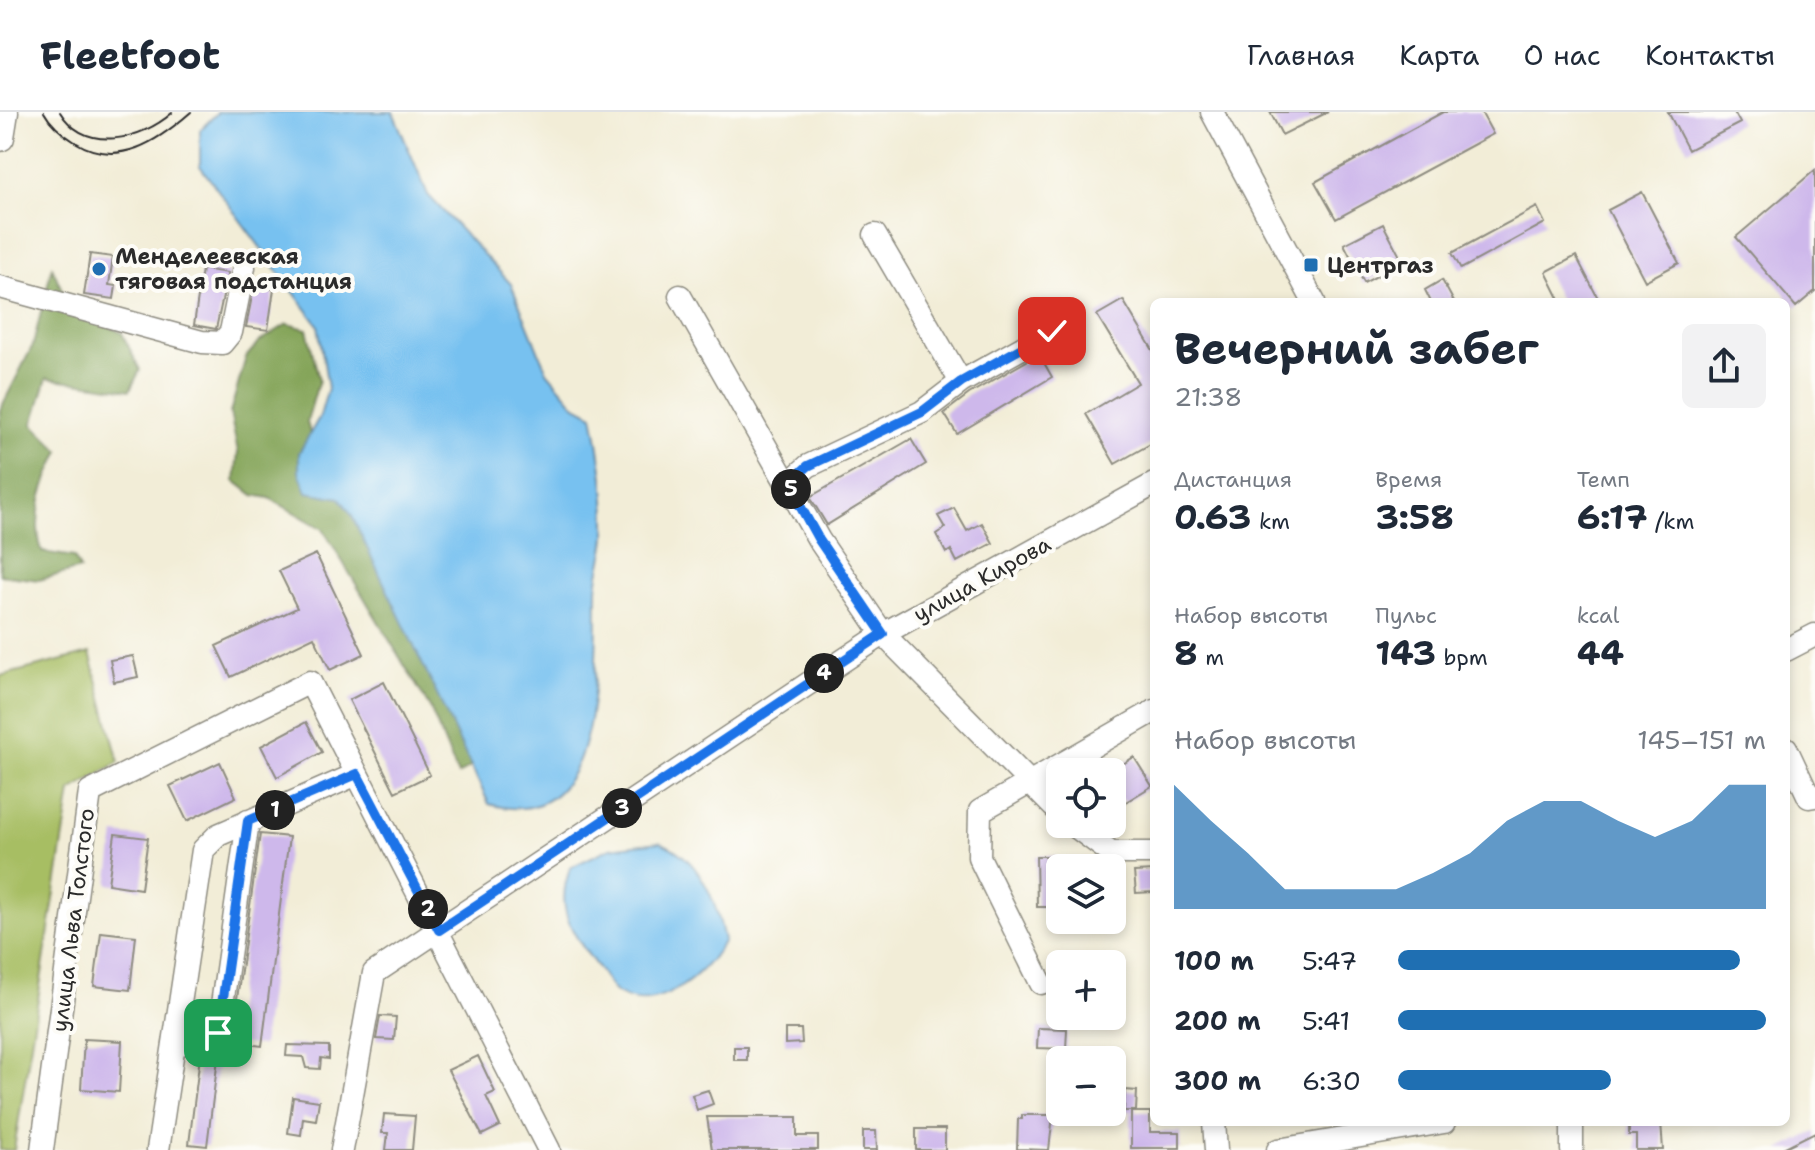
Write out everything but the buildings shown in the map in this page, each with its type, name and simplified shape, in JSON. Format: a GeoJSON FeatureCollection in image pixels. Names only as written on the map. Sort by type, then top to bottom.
{"type":"FeatureCollection","features":[{"type":"Feature","properties":{"kind":"main road"},"geometry":{"type":"LineString","coordinates":[[0,137],[4,112]]}},
{"type":"Feature","properties":{"kind":"street"},"geometry":{"type":"LineString","coordinates":[[1212,112],[1312,298]]}},
{"type":"Feature","properties":{"kind":"street"},"geometry":{"type":"LineString","coordinates":[[875,235],[961,382]]}},
{"type":"Feature","properties":{"kind":"street"},"geometry":{"type":"LineString","coordinates":[[0,287],[202,342],[222,343],[231,332],[244,267]]}},
{"type":"Feature","properties":{"kind":"street"},"geometry":{"type":"LineString","coordinates":[[680,296],[819,540],[883,634],[1046,800]]}},
{"type":"Feature","properties":{"kind":"street"},"geometry":{"type":"LineString","coordinates":[[788,484],[808,466],[922,412],[961,382],[1052,331]]}},
{"type":"Feature","properties":{"kind":"street","name":"улица Кирова"},"geometry":{"type":"LineString","coordinates":[[342,1150],[374,973],[883,634],[1150,486]]}},
{"type":"Feature","properties":{"kind":"street"},"geometry":{"type":"LineString","coordinates":[[1790,648],[1815,635]]}},
{"type":"Feature","properties":{"kind":"street","name":"улица Льва Толстого"},"geometry":{"type":"LineString","coordinates":[[42,1150],[90,792],[310,682],[357,774]]}},
{"type":"Feature","properties":{"kind":"street"},"geometry":{"type":"LineString","coordinates":[[1041,983],[979,857],[980,811],[1150,713]]}},
{"type":"Feature","properties":{"kind":"street"},"geometry":{"type":"LineString","coordinates":[[1790,757],[1809,797],[1815,796]]}},
{"type":"Feature","properties":{"kind":"street"},"geometry":{"type":"LineString","coordinates":[[158,1150],[203,850],[218,835],[357,774],[549,1150]]}},
{"type":"Feature","properties":{"kind":"street"},"geometry":{"type":"LineString","coordinates":[[174,1046],[218,1033],[248,821]]}},
{"type":"Feature","properties":{"kind":"street"},"geometry":{"type":"LineString","coordinates":[[1091,838],[1111,853],[1150,853]]}},
{"type":"Feature","properties":{"kind":"street"},"geometry":{"type":"LineString","coordinates":[[1214,1126],[1216,1150]]}},
{"type":"Feature","properties":{"kind":"street"},"geometry":{"type":"LineString","coordinates":[[1278,1150],[1420,1126]]}},
{"type":"Feature","properties":{"kind":"street"},"geometry":{"type":"LineString","coordinates":[[1572,1126],[1572,1150]]}},
{"type":"Feature","properties":{"kind":"green space"},"geometry":{"type":"Polygon","coordinates":[[[52,267],[68,304],[122,333],[140,370],[130,390],[47,378],[33,424],[60,451],[41,500],[39,538],[42,552],[74,557],[80,569],[39,580],[0,575],[0,410],[33,345],[52,267]]]}},
{"type":"Feature","properties":{"kind":"green space"},"geometry":{"type":"Polygon","coordinates":[[[287,324],[307,329],[319,380],[307,421],[313,447],[341,467],[478,762],[458,775],[430,708],[323,529],[269,498],[253,495],[235,481],[238,452],[230,413],[246,357],[259,342],[287,324]]]}},
{"type":"Feature","properties":{"kind":"green space"},"geometry":{"type":"Polygon","coordinates":[[[90,653],[119,762],[71,791],[14,1150],[0,1150],[0,676],[90,653]]]}},
{"type":"Feature","properties":{"kind":"water"},"geometry":{"type":"Polygon","coordinates":[[[218,112],[393,112],[428,195],[511,284],[547,372],[576,406],[593,415],[603,475],[606,520],[597,590],[593,698],[586,736],[574,770],[555,795],[527,807],[489,804],[351,514],[340,498],[307,492],[299,472],[299,453],[320,416],[328,388],[318,325],[200,166],[200,130],[218,112]]]}},
{"type":"Feature","properties":{"kind":"water"},"geometry":{"type":"Polygon","coordinates":[[[659,842],[685,858],[704,882],[724,940],[706,966],[679,988],[648,1000],[632,999],[612,989],[574,932],[565,908],[566,882],[571,867],[610,848],[659,842]]]}},
{"type":"Feature","properties":{"kind":"tram line"},"geometry":{"type":"LineString","coordinates":[[44,112],[53,125],[70,139],[91,150],[107,153],[137,148],[165,133],[191,112]]}},
{"type":"Feature","properties":{"kind":"tram line"},"geometry":{"type":"LineString","coordinates":[[60,112],[84,134],[99,138],[130,136],[172,113]]}},
{"type":"Feature","properties":{"kind":"place","name":"Центргаз"},"geometry":{"type":"Point","coordinates":[1311,265]}},
{"type":"Feature","properties":{"kind":"place","name":"Менделеевская тяговая подстанция"},"geometry":{"type":"Point","coordinates":[99,269]}},
{"type":"Feature","properties":{"kind":"route"},"geometry":{"type":"LineString","coordinates":[[218,1033],[248,821],[357,774],[439,930],[883,634],[819,540],[788,484],[808,466],[922,412],[961,382],[1052,331]]}}]}
